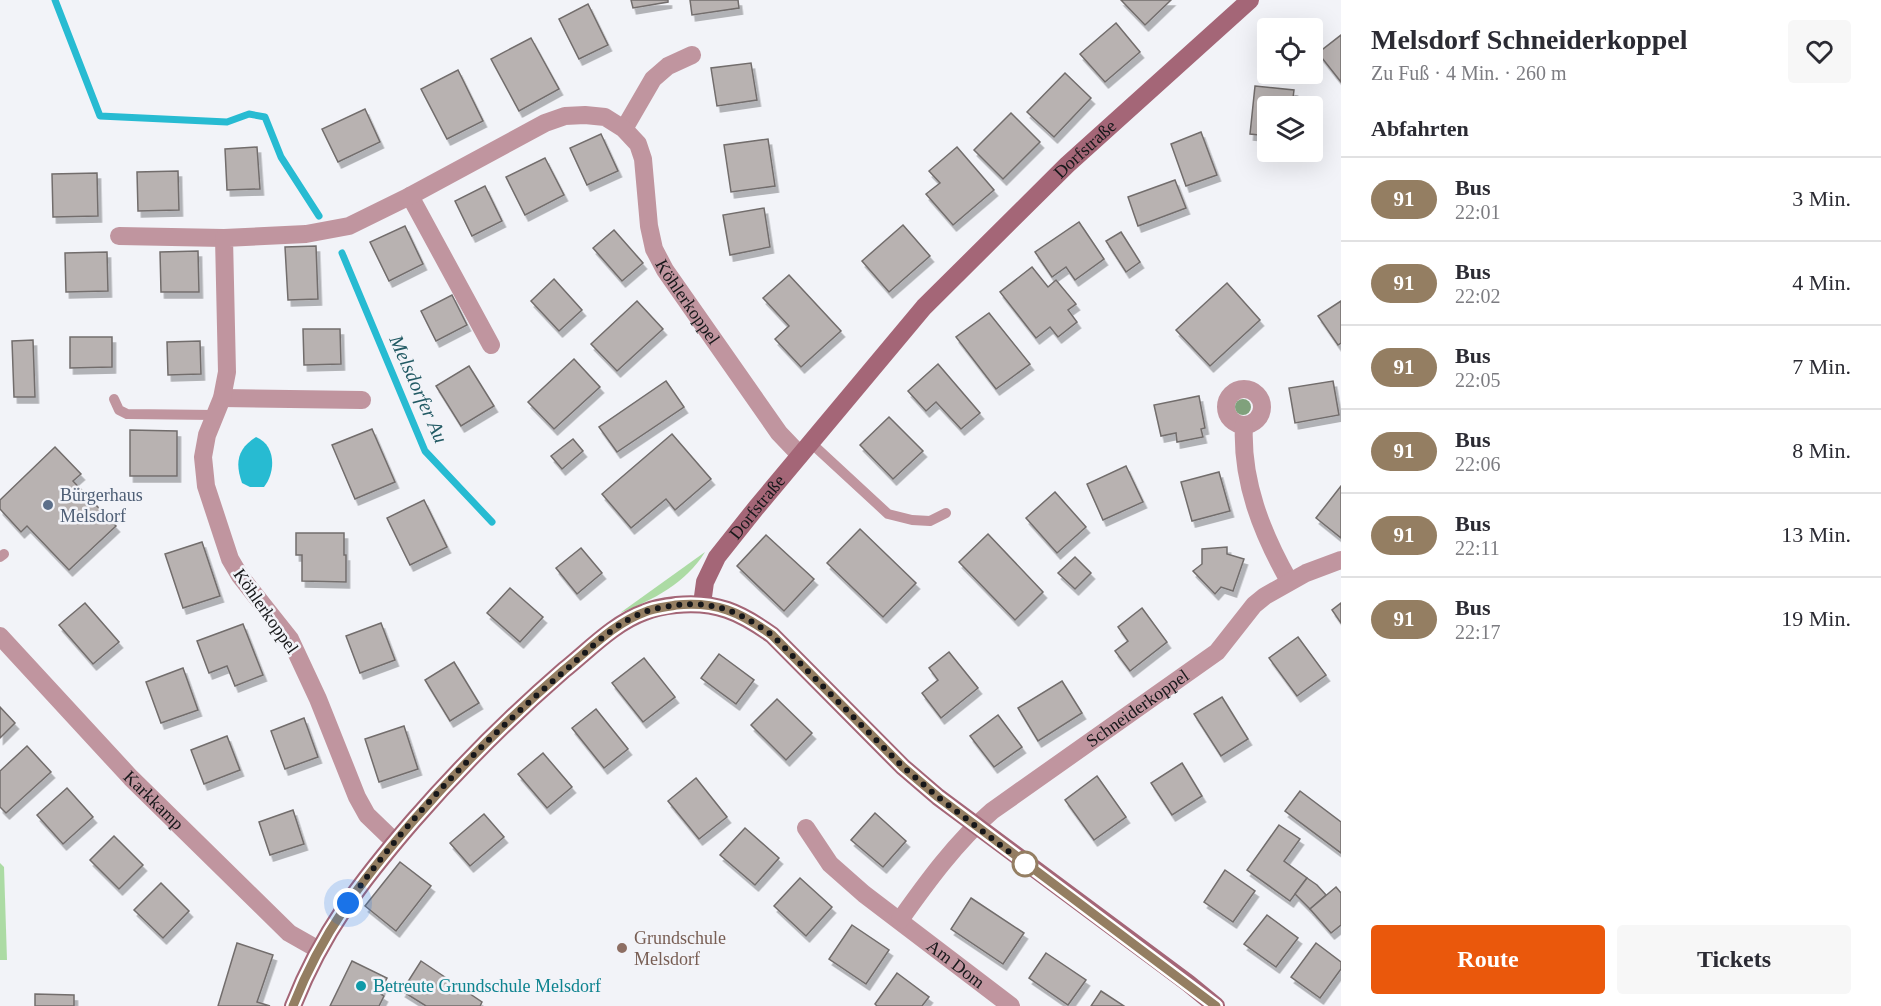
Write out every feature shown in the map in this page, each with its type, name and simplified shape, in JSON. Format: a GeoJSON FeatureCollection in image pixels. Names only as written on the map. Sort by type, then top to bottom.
{"type":"FeatureCollection","features":[{"type":"Feature","properties":{"kind":"street","name":"Dorfstraße"},"geometry":{"type":"LineString","coordinates":[[702,604],[705,582],[717,557],[924,307],[1068,165],[1250,0]]}},
{"type":"Feature","properties":{"kind":"street"},"geometry":{"type":"LineString","coordinates":[[624,129],[653,79],[668,66],[692,55]]}},
{"type":"Feature","properties":{"kind":"street","name":"Köhlerkoppel"},"geometry":{"type":"LineString","coordinates":[[119,236],[224,238],[306,234],[349,226],[410,196],[514,139],[565,116],[585,114],[605,117],[624,129],[638,144],[643,159],[649,226],[654,249],[665,270],[779,433],[805,449]]}},
{"type":"Feature","properties":{"kind":"street"},"geometry":{"type":"LineString","coordinates":[[410,196],[491,345]]}},
{"type":"Feature","properties":{"kind":"street","name":"Köhlerkoppel"},"geometry":{"type":"LineString","coordinates":[[224,238],[227,372],[207,435],[203,457],[207,486],[230,559],[240,576],[290,639],[318,699],[357,797],[367,815],[395,842]]}},
{"type":"Feature","properties":{"kind":"street"},"geometry":{"type":"LineString","coordinates":[[218,406],[362,400]]}},
{"type":"Feature","properties":{"kind":"street"},"geometry":{"type":"LineString","coordinates":[[1244,425],[1246,472],[1254,507],[1289,581]]}},
{"type":"Feature","properties":{"kind":"street","name":"Schneiderkoppel"},"geometry":{"type":"LineString","coordinates":[[974,826],[1006,801],[1212,657],[1254,605],[1265,596],[1289,581],[1341,560]]}},
{"type":"Feature","properties":{"kind":"street"},"geometry":{"type":"LineString","coordinates":[[293,1006],[318,950],[361,884],[437,794],[511,717],[601,639],[629,620],[644,612],[671,606],[702,604],[724,607],[756,623],[772,635],[903,767],[974,826],[1216,1006]]}},
{"type":"Feature","properties":{"kind":"street","name":"Karkkamp"},"geometry":{"type":"LineString","coordinates":[[0,636],[156,803],[289,933],[318,950]]}},
{"type":"Feature","properties":{"kind":"street"},"geometry":{"type":"LineString","coordinates":[[900,920],[974,826]]}},
{"type":"Feature","properties":{"kind":"street","name":"Am Dom"},"geometry":{"type":"LineString","coordinates":[[806,828],[831,864],[864,894],[1011,1006]]}},
{"type":"Feature","properties":{"kind":"lane"},"geometry":{"type":"LineString","coordinates":[[114,399],[119,410],[127,414],[218,406]]}},
{"type":"Feature","properties":{"kind":"lane"},"geometry":{"type":"LineString","coordinates":[[805,449],[888,514],[912,520],[930,521],[946,513]]}},
{"type":"Feature","properties":{"kind":"green space"},"geometry":{"type":"Polygon","coordinates":[[[705,552],[688,573],[668,589],[620,613],[705,552]]]}},
{"type":"Feature","properties":{"kind":"green space"},"geometry":{"type":"Polygon","coordinates":[[[0,863],[4,867],[7,960],[0,960],[0,863]]]}},
{"type":"Feature","properties":{"kind":"water"},"geometry":{"type":"Polygon","coordinates":[[[256,437],[267,446],[272,459],[271,474],[264,487],[250,487],[242,483],[238,463],[245,446],[256,437]]]}},
{"type":"Feature","properties":{"kind":"building"},"geometry":{"type":"Polygon","coordinates":[[[631,0],[668,0],[668,2],[633,8],[631,0]]]}},
{"type":"Feature","properties":{"kind":"building"},"geometry":{"type":"Polygon","coordinates":[[[690,0],[738,0],[739,8],[692,15],[690,0]]]}},
{"type":"Feature","properties":{"kind":"building"},"geometry":{"type":"Polygon","coordinates":[[[1121,0],[1171,0],[1145,25],[1121,0]]]}},
{"type":"Feature","properties":{"kind":"building"},"geometry":{"type":"Polygon","coordinates":[[[588,4],[608,45],[579,59],[559,19],[588,4]]]}},
{"type":"Feature","properties":{"kind":"building"},"geometry":{"type":"Polygon","coordinates":[[[1116,23],[1140,52],[1105,82],[1080,54],[1116,23]]]}},
{"type":"Feature","properties":{"kind":"building"},"geometry":{"type":"Polygon","coordinates":[[[1341,35],[1341,82],[1323,59],[1323,49],[1341,35]]]}},
{"type":"Feature","properties":{"kind":"building"},"geometry":{"type":"Polygon","coordinates":[[[531,38],[559,89],[519,111],[491,59],[531,38]]]}},
{"type":"Feature","properties":{"kind":"building"},"geometry":{"type":"Polygon","coordinates":[[[751,63],[757,100],[717,106],[711,68],[751,63]]]}},
{"type":"Feature","properties":{"kind":"building"},"geometry":{"type":"Polygon","coordinates":[[[458,70],[483,121],[447,139],[421,89],[458,70]]]}},
{"type":"Feature","properties":{"kind":"building"},"geometry":{"type":"Polygon","coordinates":[[[1065,73],[1091,98],[1054,137],[1027,112],[1065,73]]]}},
{"type":"Feature","properties":{"kind":"building"},"geometry":{"type":"Polygon","coordinates":[[[1255,86],[1294,90],[1293,96],[1257,96],[1257,135],[1250,134],[1255,86]]]}},
{"type":"Feature","properties":{"kind":"building"},"geometry":{"type":"Polygon","coordinates":[[[365,109],[380,142],[338,162],[322,129],[365,109]]]}},
{"type":"Feature","properties":{"kind":"building"},"geometry":{"type":"Polygon","coordinates":[[[1011,113],[1040,142],[1003,179],[974,150],[1011,113]]]}},
{"type":"Feature","properties":{"kind":"building"},"geometry":{"type":"Polygon","coordinates":[[[1201,132],[1217,175],[1186,186],[1171,144],[1201,132]]]}},
{"type":"Feature","properties":{"kind":"building"},"geometry":{"type":"Polygon","coordinates":[[[601,134],[618,171],[587,185],[570,148],[601,134]]]}},
{"type":"Feature","properties":{"kind":"building"},"geometry":{"type":"Polygon","coordinates":[[[768,139],[775,186],[731,192],[724,145],[768,139]]]}},
{"type":"Feature","properties":{"kind":"building"},"geometry":{"type":"Polygon","coordinates":[[[257,147],[260,189],[227,190],[225,149],[257,147]]]}},
{"type":"Feature","properties":{"kind":"building"},"geometry":{"type":"Polygon","coordinates":[[[957,147],[994,190],[953,225],[926,194],[940,183],[929,171],[957,147]]]}},
{"type":"Feature","properties":{"kind":"building"},"geometry":{"type":"Polygon","coordinates":[[[545,158],[564,195],[525,215],[506,177],[545,158]]]}},
{"type":"Feature","properties":{"kind":"building"},"geometry":{"type":"Polygon","coordinates":[[[178,171],[179,210],[138,211],[137,172],[178,171]]]}},
{"type":"Feature","properties":{"kind":"building"},"geometry":{"type":"Polygon","coordinates":[[[97,173],[98,216],[53,217],[52,174],[97,173]]]}},
{"type":"Feature","properties":{"kind":"building"},"geometry":{"type":"Polygon","coordinates":[[[1175,180],[1186,208],[1138,226],[1128,197],[1175,180]]]}},
{"type":"Feature","properties":{"kind":"building"},"geometry":{"type":"Polygon","coordinates":[[[485,186],[502,221],[472,236],[455,201],[485,186]]]}},
{"type":"Feature","properties":{"kind":"building"},"geometry":{"type":"Polygon","coordinates":[[[764,208],[770,247],[730,255],[723,215],[764,208]]]}},
{"type":"Feature","properties":{"kind":"building"},"geometry":{"type":"Polygon","coordinates":[[[1079,222],[1104,259],[1075,280],[1066,267],[1052,277],[1035,252],[1079,222]]]}},
{"type":"Feature","properties":{"kind":"building"},"geometry":{"type":"Polygon","coordinates":[[[903,225],[930,256],[889,292],[862,261],[903,225]]]}},
{"type":"Feature","properties":{"kind":"building"},"geometry":{"type":"Polygon","coordinates":[[[405,226],[423,264],[389,281],[370,242],[405,226]]]}},
{"type":"Feature","properties":{"kind":"building"},"geometry":{"type":"Polygon","coordinates":[[[614,230],[643,263],[622,281],[593,248],[614,230]]]}},
{"type":"Feature","properties":{"kind":"building"},"geometry":{"type":"Polygon","coordinates":[[[1121,232],[1140,262],[1126,272],[1106,241],[1121,232]]]}},
{"type":"Feature","properties":{"kind":"building"},"geometry":{"type":"Polygon","coordinates":[[[316,246],[318,299],[288,300],[285,247],[316,246]]]}},
{"type":"Feature","properties":{"kind":"building"},"geometry":{"type":"Polygon","coordinates":[[[198,251],[199,292],[161,292],[160,252],[198,251]]]}},
{"type":"Feature","properties":{"kind":"building"},"geometry":{"type":"Polygon","coordinates":[[[107,252],[108,291],[66,292],[65,253],[107,252]]]}},
{"type":"Feature","properties":{"kind":"building"},"geometry":{"type":"Polygon","coordinates":[[[1032,267],[1048,287],[1056,280],[1076,304],[1068,310],[1077,322],[1058,337],[1050,327],[1036,338],[1000,292],[1032,267]]]}},
{"type":"Feature","properties":{"kind":"building"},"geometry":{"type":"Polygon","coordinates":[[[789,275],[841,331],[801,367],[775,339],[789,326],[763,298],[789,275]]]}},
{"type":"Feature","properties":{"kind":"building"},"geometry":{"type":"Polygon","coordinates":[[[554,279],[582,310],[559,331],[531,301],[554,279]]]}},
{"type":"Feature","properties":{"kind":"building"},"geometry":{"type":"Polygon","coordinates":[[[1227,283],[1260,320],[1210,366],[1176,330],[1227,283]]]}},
{"type":"Feature","properties":{"kind":"building"},"geometry":{"type":"Polygon","coordinates":[[[452,295],[467,325],[436,341],[421,311],[452,295]]]}},
{"type":"Feature","properties":{"kind":"building"},"geometry":{"type":"Polygon","coordinates":[[[637,301],[663,329],[617,371],[591,344],[637,301]]]}},
{"type":"Feature","properties":{"kind":"building"},"geometry":{"type":"Polygon","coordinates":[[[1341,301],[1341,343],[1338,345],[1318,316],[1341,301]]]}},
{"type":"Feature","properties":{"kind":"building"},"geometry":{"type":"Polygon","coordinates":[[[989,313],[1030,364],[996,389],[956,337],[989,313]]]}},
{"type":"Feature","properties":{"kind":"building"},"geometry":{"type":"Polygon","coordinates":[[[303,329],[340,329],[341,364],[304,365],[303,329]]]}},
{"type":"Feature","properties":{"kind":"building"},"geometry":{"type":"Polygon","coordinates":[[[70,337],[112,337],[112,367],[70,368],[70,337]]]}},
{"type":"Feature","properties":{"kind":"building"},"geometry":{"type":"Polygon","coordinates":[[[33,340],[35,397],[14,397],[12,341],[33,340]]]}},
{"type":"Feature","properties":{"kind":"building"},"geometry":{"type":"Polygon","coordinates":[[[200,341],[201,374],[168,375],[167,342],[200,341]]]}},
{"type":"Feature","properties":{"kind":"building"},"geometry":{"type":"Polygon","coordinates":[[[574,359],[600,387],[554,429],[528,402],[574,359]]]}},
{"type":"Feature","properties":{"kind":"building"},"geometry":{"type":"Polygon","coordinates":[[[938,364],[980,413],[961,429],[936,402],[926,411],[908,391],[938,364]]]}},
{"type":"Feature","properties":{"kind":"building"},"geometry":{"type":"Polygon","coordinates":[[[469,366],[494,406],[461,426],[436,386],[469,366]]]}},
{"type":"Feature","properties":{"kind":"building"},"geometry":{"type":"Polygon","coordinates":[[[666,381],[684,407],[617,452],[599,427],[666,381]]]}},
{"type":"Feature","properties":{"kind":"building"},"geometry":{"type":"Polygon","coordinates":[[[1333,381],[1339,415],[1295,423],[1289,388],[1333,381]]]}},
{"type":"Feature","properties":{"kind":"building"},"geometry":{"type":"Polygon","coordinates":[[[1199,396],[1205,428],[1201,429],[1203,437],[1177,442],[1176,433],[1161,436],[1154,405],[1199,396]]]}},
{"type":"Feature","properties":{"kind":"building"},"geometry":{"type":"Polygon","coordinates":[[[889,417],[923,451],[893,479],[860,445],[889,417]]]}},
{"type":"Feature","properties":{"kind":"building"},"geometry":{"type":"Polygon","coordinates":[[[372,429],[395,482],[355,499],[332,445],[372,429]]]}},
{"type":"Feature","properties":{"kind":"building"},"geometry":{"type":"Polygon","coordinates":[[[130,430],[177,431],[177,476],[130,476],[130,430]]]}},
{"type":"Feature","properties":{"kind":"building"},"geometry":{"type":"Polygon","coordinates":[[[672,434],[711,479],[675,510],[666,499],[631,528],[602,494],[672,434]]]}},
{"type":"Feature","properties":{"kind":"building"},"geometry":{"type":"Polygon","coordinates":[[[573,439],[583,451],[562,469],[551,456],[573,439]]]}},
{"type":"Feature","properties":{"kind":"building","name":"Bürgerhaus Melsdorf"},"geometry":{"type":"Polygon","coordinates":[[[55,447],[81,474],[73,481],[116,526],[69,570],[27,526],[21,532],[0,509],[0,500],[55,447]]]}},
{"type":"Feature","properties":{"kind":"building"},"geometry":{"type":"Polygon","coordinates":[[[1126,466],[1143,502],[1103,520],[1087,484],[1126,466]]]}},
{"type":"Feature","properties":{"kind":"building"},"geometry":{"type":"Polygon","coordinates":[[[1219,472],[1230,511],[1192,521],[1181,482],[1219,472]]]}},
{"type":"Feature","properties":{"kind":"building"},"geometry":{"type":"Polygon","coordinates":[[[1341,486],[1341,538],[1316,518],[1341,486]]]}},
{"type":"Feature","properties":{"kind":"building"},"geometry":{"type":"Polygon","coordinates":[[[1055,492],[1086,527],[1057,553],[1026,518],[1055,492]]]}},
{"type":"Feature","properties":{"kind":"building"},"geometry":{"type":"Polygon","coordinates":[[[424,500],[447,547],[410,565],[387,518],[424,500]]]}},
{"type":"Feature","properties":{"kind":"building"},"geometry":{"type":"Polygon","coordinates":[[[860,529],[916,583],[883,617],[827,563],[860,529]]]}},
{"type":"Feature","properties":{"kind":"building"},"geometry":{"type":"Polygon","coordinates":[[[296,533],[344,533],[346,582],[302,581],[302,555],[296,555],[296,533]]]}},
{"type":"Feature","properties":{"kind":"building"},"geometry":{"type":"Polygon","coordinates":[[[988,534],[1043,592],[1015,620],[959,562],[988,534]]]}},
{"type":"Feature","properties":{"kind":"building"},"geometry":{"type":"Polygon","coordinates":[[[766,535],[814,579],[784,611],[737,566],[766,535]]]}},
{"type":"Feature","properties":{"kind":"building"},"geometry":{"type":"Polygon","coordinates":[[[202,542],[220,596],[183,608],[165,554],[202,542]]]}},
{"type":"Feature","properties":{"kind":"building"},"geometry":{"type":"Polygon","coordinates":[[[1227,547],[1227,554],[1244,559],[1233,591],[1221,587],[1215,594],[1193,571],[1202,564],[1202,549],[1227,547]]]}},
{"type":"Feature","properties":{"kind":"building"},"geometry":{"type":"Polygon","coordinates":[[[581,548],[602,573],[577,594],[556,568],[581,548]]]}},
{"type":"Feature","properties":{"kind":"building"},"geometry":{"type":"Polygon","coordinates":[[[1075,557],[1091,573],[1075,589],[1058,573],[1075,557]]]}},
{"type":"Feature","properties":{"kind":"building"},"geometry":{"type":"Polygon","coordinates":[[[510,588],[543,617],[520,642],[487,613],[510,588]]]}},
{"type":"Feature","properties":{"kind":"building"},"geometry":{"type":"Polygon","coordinates":[[[85,603],[119,642],[93,664],[59,625],[85,603]]]}},
{"type":"Feature","properties":{"kind":"building"},"geometry":{"type":"Polygon","coordinates":[[[1341,603],[1341,623],[1332,610],[1341,603]]]}},
{"type":"Feature","properties":{"kind":"building"},"geometry":{"type":"Polygon","coordinates":[[[1142,608],[1167,642],[1130,671],[1115,651],[1128,641],[1118,627],[1142,608]]]}},
{"type":"Feature","properties":{"kind":"building"},"geometry":{"type":"Polygon","coordinates":[[[381,623],[395,660],[360,673],[346,636],[381,623]]]}},
{"type":"Feature","properties":{"kind":"building"},"geometry":{"type":"Polygon","coordinates":[[[243,624],[263,675],[235,686],[227,666],[209,673],[197,641],[243,624]]]}},
{"type":"Feature","properties":{"kind":"building"},"geometry":{"type":"Polygon","coordinates":[[[1298,637],[1326,675],[1297,696],[1269,658],[1298,637]]]}},
{"type":"Feature","properties":{"kind":"building"},"geometry":{"type":"Polygon","coordinates":[[[949,652],[978,688],[941,718],[922,693],[938,680],[929,668],[949,652]]]}},
{"type":"Feature","properties":{"kind":"building"},"geometry":{"type":"Polygon","coordinates":[[[719,654],[754,680],[736,704],[701,678],[719,654]]]}},
{"type":"Feature","properties":{"kind":"building"},"geometry":{"type":"Polygon","coordinates":[[[644,658],[675,697],[643,722],[612,683],[644,658]]]}},
{"type":"Feature","properties":{"kind":"building"},"geometry":{"type":"Polygon","coordinates":[[[454,662],[479,703],[450,721],[425,680],[454,662]]]}},
{"type":"Feature","properties":{"kind":"building"},"geometry":{"type":"Polygon","coordinates":[[[183,668],[198,710],[161,723],[146,682],[183,668]]]}},
{"type":"Feature","properties":{"kind":"building"},"geometry":{"type":"Polygon","coordinates":[[[1062,681],[1082,713],[1038,741],[1018,708],[1062,681]]]}},
{"type":"Feature","properties":{"kind":"building"},"geometry":{"type":"Polygon","coordinates":[[[1222,697],[1248,739],[1221,756],[1194,714],[1222,697]]]}},
{"type":"Feature","properties":{"kind":"building"},"geometry":{"type":"Polygon","coordinates":[[[777,699],[812,733],[786,760],[751,725],[777,699]]]}},
{"type":"Feature","properties":{"kind":"building"},"geometry":{"type":"Polygon","coordinates":[[[0,707],[15,723],[0,738],[0,707]]]}},
{"type":"Feature","properties":{"kind":"building"},"geometry":{"type":"Polygon","coordinates":[[[596,709],[628,749],[604,768],[572,728],[596,709]]]}},
{"type":"Feature","properties":{"kind":"building"},"geometry":{"type":"Polygon","coordinates":[[[998,715],[1022,747],[994,767],[970,736],[998,715]]]}},
{"type":"Feature","properties":{"kind":"building"},"geometry":{"type":"Polygon","coordinates":[[[304,718],[318,757],[285,769],[271,731],[304,718]]]}},
{"type":"Feature","properties":{"kind":"building"},"geometry":{"type":"Polygon","coordinates":[[[404,726],[418,769],[379,782],[365,739],[404,726]]]}},
{"type":"Feature","properties":{"kind":"building"},"geometry":{"type":"Polygon","coordinates":[[[227,736],[240,770],[204,784],[191,750],[227,736]]]}},
{"type":"Feature","properties":{"kind":"building"},"geometry":{"type":"Polygon","coordinates":[[[27,746],[51,772],[6,813],[0,807],[0,771],[27,746]]]}},
{"type":"Feature","properties":{"kind":"building"},"geometry":{"type":"Polygon","coordinates":[[[543,753],[572,787],[547,808],[518,774],[543,753]]]}},
{"type":"Feature","properties":{"kind":"building"},"geometry":{"type":"Polygon","coordinates":[[[1182,763],[1202,796],[1172,815],[1151,783],[1182,763]]]}},
{"type":"Feature","properties":{"kind":"building"},"geometry":{"type":"Polygon","coordinates":[[[1097,776],[1126,817],[1094,840],[1065,800],[1097,776]]]}},
{"type":"Feature","properties":{"kind":"building"},"geometry":{"type":"Polygon","coordinates":[[[696,778],[727,817],[699,839],[668,801],[696,778]]]}},
{"type":"Feature","properties":{"kind":"building"},"geometry":{"type":"Polygon","coordinates":[[[67,788],[93,817],[63,844],[37,815],[67,788]]]}},
{"type":"Feature","properties":{"kind":"building"},"geometry":{"type":"Polygon","coordinates":[[[1300,791],[1341,822],[1341,853],[1285,811],[1300,791]]]}},
{"type":"Feature","properties":{"kind":"building"},"geometry":{"type":"Polygon","coordinates":[[[293,810],[304,844],[270,855],[259,822],[293,810]]]}},
{"type":"Feature","properties":{"kind":"building"},"geometry":{"type":"Polygon","coordinates":[[[875,813],[906,841],[883,867],[851,840],[875,813]]]}},
{"type":"Feature","properties":{"kind":"building"},"geometry":{"type":"Polygon","coordinates":[[[484,814],[504,837],[470,866],[450,843],[484,814]]]}},
{"type":"Feature","properties":{"kind":"building"},"geometry":{"type":"Polygon","coordinates":[[[1279,825],[1300,839],[1284,861],[1307,878],[1290,901],[1247,870],[1279,825]]]}},
{"type":"Feature","properties":{"kind":"building"},"geometry":{"type":"Polygon","coordinates":[[[745,828],[779,858],[755,885],[720,855],[745,828]]]}},
{"type":"Feature","properties":{"kind":"building"},"geometry":{"type":"Polygon","coordinates":[[[114,836],[143,865],[119,889],[90,860],[114,836]]]}},
{"type":"Feature","properties":{"kind":"building"},"geometry":{"type":"Polygon","coordinates":[[[400,862],[431,886],[396,931],[365,906],[400,862]]]}},
{"type":"Feature","properties":{"kind":"building"},"geometry":{"type":"Polygon","coordinates":[[[1225,870],[1255,891],[1233,922],[1204,902],[1225,870]]]}},
{"type":"Feature","properties":{"kind":"building"},"geometry":{"type":"Polygon","coordinates":[[[800,878],[832,907],[806,936],[774,906],[800,878]]]}},
{"type":"Feature","properties":{"kind":"building"},"geometry":{"type":"Polygon","coordinates":[[[1307,878],[1326,895],[1310,909],[1295,894],[1307,878]]]}},
{"type":"Feature","properties":{"kind":"building"},"geometry":{"type":"Polygon","coordinates":[[[161,883],[189,911],[163,938],[134,910],[161,883]]]}},
{"type":"Feature","properties":{"kind":"building"},"geometry":{"type":"Polygon","coordinates":[[[1336,887],[1341,893],[1341,925],[1331,933],[1310,909],[1336,887]]]}},
{"type":"Feature","properties":{"kind":"building"},"geometry":{"type":"Polygon","coordinates":[[[971,898],[1024,933],[1003,964],[951,929],[971,898]]]}},
{"type":"Feature","properties":{"kind":"building"},"geometry":{"type":"Polygon","coordinates":[[[1267,915],[1298,938],[1276,967],[1244,944],[1267,915]]]}},
{"type":"Feature","properties":{"kind":"building"},"geometry":{"type":"Polygon","coordinates":[[[852,925],[889,950],[866,984],[829,959],[852,925]]]}},
{"type":"Feature","properties":{"kind":"building"},"geometry":{"type":"Polygon","coordinates":[[[237,943],[273,955],[257,1002],[270,1006],[218,1006],[237,943]]]}},
{"type":"Feature","properties":{"kind":"building"},"geometry":{"type":"Polygon","coordinates":[[[1316,943],[1341,962],[1341,969],[1320,998],[1291,977],[1316,943]]]}},
{"type":"Feature","properties":{"kind":"building"},"geometry":{"type":"Polygon","coordinates":[[[1046,953],[1086,980],[1068,1005],[1029,978],[1046,953]]]}},
{"type":"Feature","properties":{"kind":"building","name":"Betreute Grundschule Melsdorf"},"geometry":{"type":"Polygon","coordinates":[[[352,961],[387,978],[379,993],[384,996],[379,1006],[330,1006],[352,961]]]}},
{"type":"Feature","properties":{"kind":"building"},"geometry":{"type":"Polygon","coordinates":[[[421,961],[482,1002],[480,1006],[426,1006],[402,991],[421,961]]]}},
{"type":"Feature","properties":{"kind":"building"},"geometry":{"type":"Polygon","coordinates":[[[897,973],[929,997],[922,1006],[877,1006],[875,1004],[897,973]]]}},
{"type":"Feature","properties":{"kind":"building"},"geometry":{"type":"Polygon","coordinates":[[[1101,991],[1124,1006],[1091,1006],[1101,991]]]}},
{"type":"Feature","properties":{"kind":"building"},"geometry":{"type":"Polygon","coordinates":[[[35,994],[74,995],[74,1006],[35,1006],[35,994]]]}},
{"type":"Feature","properties":{"kind":"waterway","name":"Melsdorfer Au"},"geometry":{"type":"LineString","coordinates":[[55,0],[100,116],[227,122],[249,114],[265,117],[281,157],[319,216]]}},
{"type":"Feature","properties":{"kind":"waterway","name":"Melsdorfer Au"},"geometry":{"type":"LineString","coordinates":[[342,253],[425,451],[492,522]]}},
{"type":"Feature","properties":{"kind":"bus line","name":"91"},"geometry":{"type":"LineString","coordinates":[[293,1006],[318,950],[361,884],[395,842],[473,755],[511,717],[611,631],[644,612],[688,604],[724,607],[756,623],[772,635],[903,767],[938,797],[1216,1006]]}},
{"type":"Feature","properties":{"kind":"place","name":"Bürgerhaus Melsdorf"},"geometry":{"type":"Point","coordinates":[48,505]}},
{"type":"Feature","properties":{"kind":"place","name":"Grundschule Melsdorf"},"geometry":{"type":"Point","coordinates":[622,948]}},
{"type":"Feature","properties":{"kind":"place","name":"Betreute Grundschule Melsdorf"},"geometry":{"type":"Point","coordinates":[361,986]}},
{"type":"Feature","properties":{"kind":"route"},"geometry":{"type":"LineString","coordinates":[[348,903],[361,884],[437,794],[511,717],[611,631],[644,612],[688,604],[724,607],[756,623],[772,635],[903,767],[974,826],[1025,864]]}}]}
